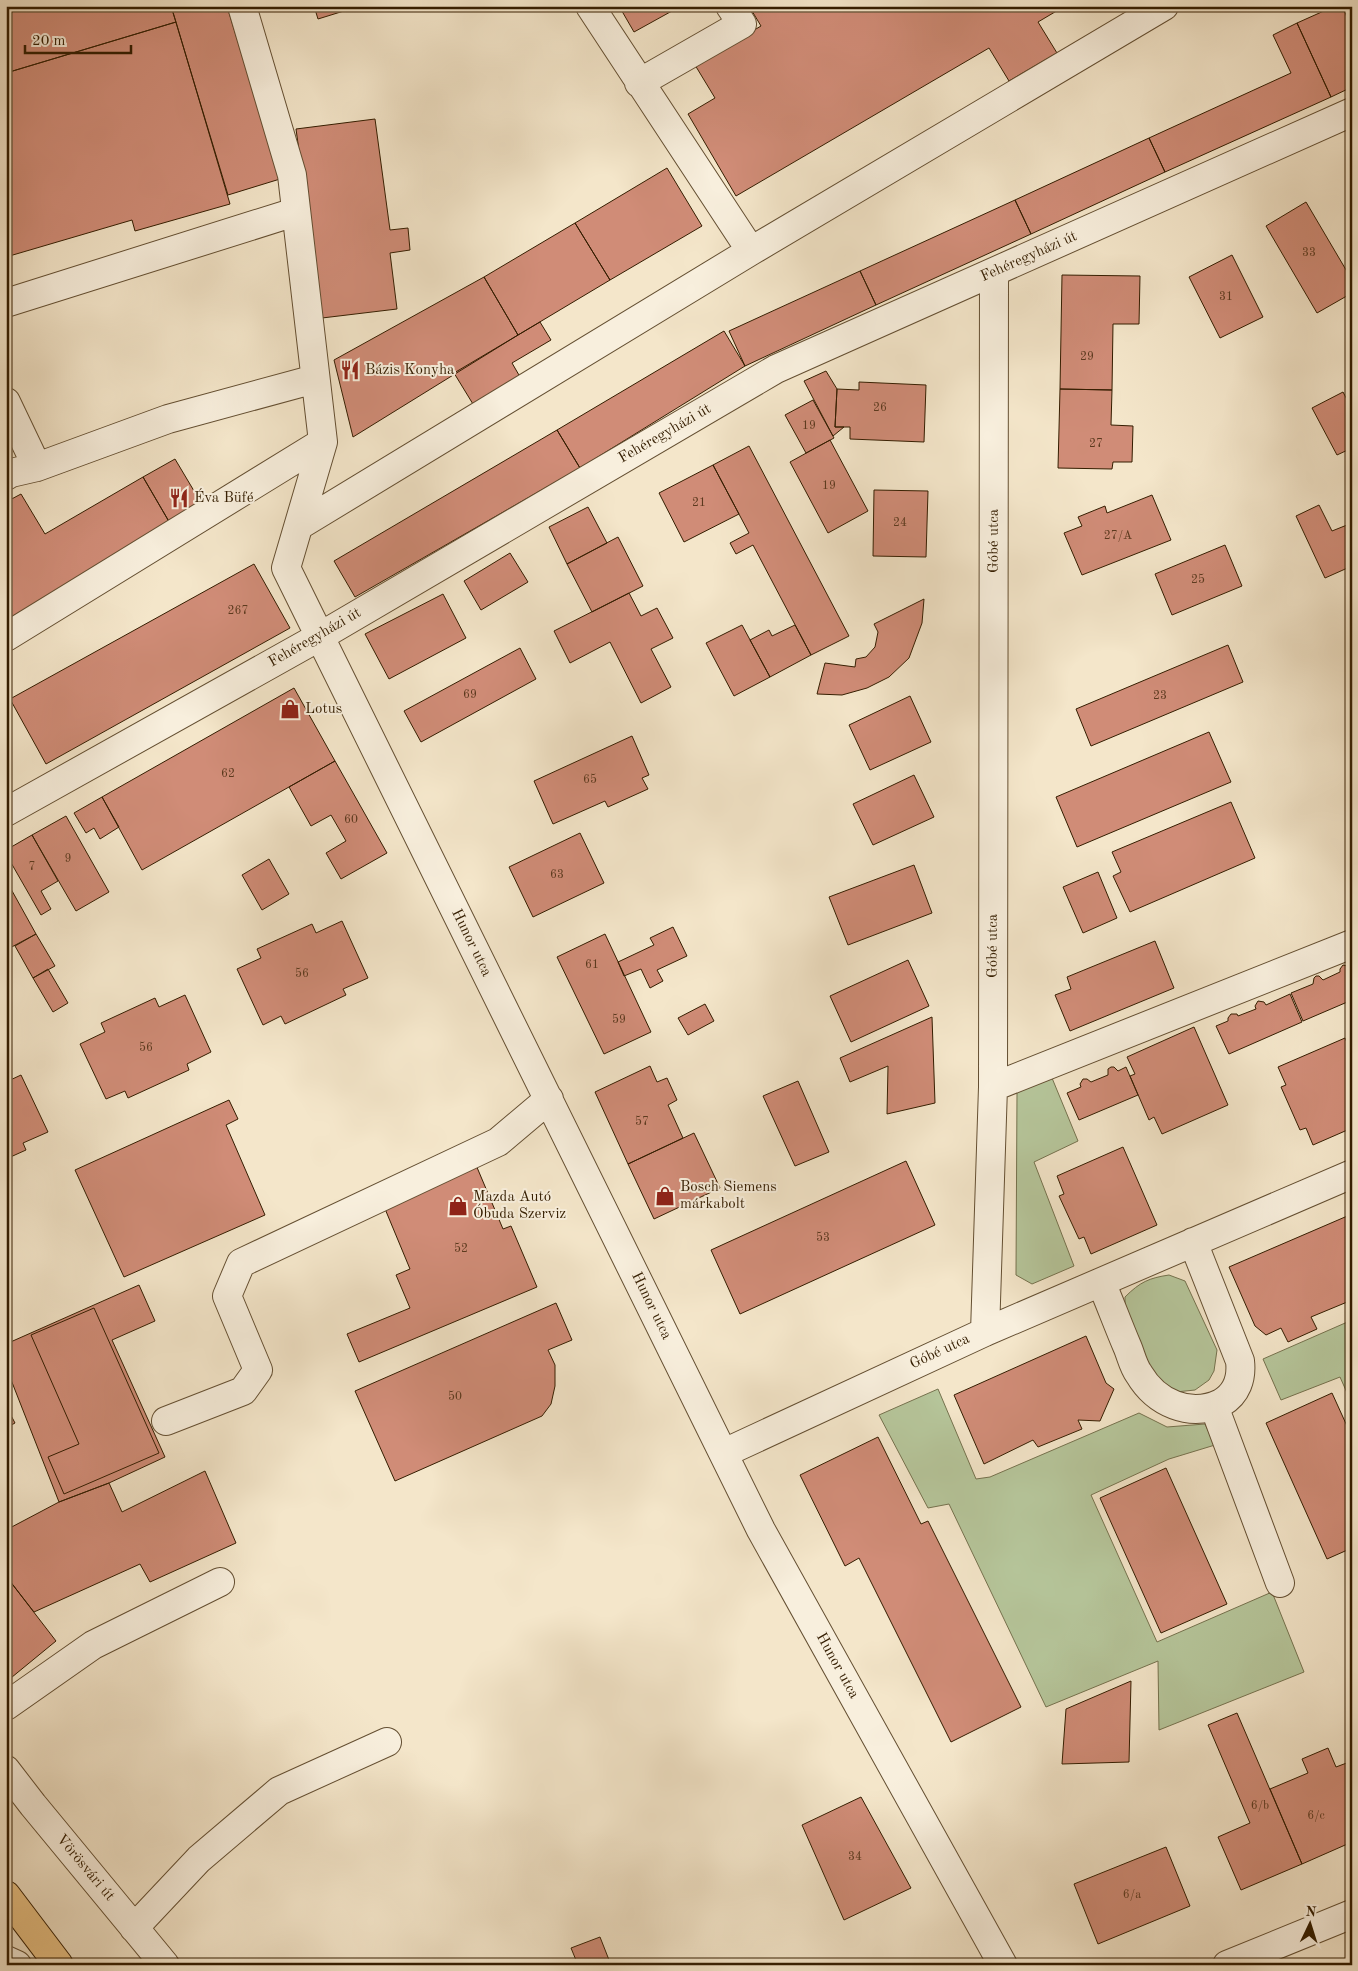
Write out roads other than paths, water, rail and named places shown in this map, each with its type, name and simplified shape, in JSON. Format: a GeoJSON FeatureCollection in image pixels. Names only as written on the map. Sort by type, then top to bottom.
{"type":"FeatureCollection","features":[{"type":"Feature","properties":{"kind":"main road"},"geometry":{"type":"LineString","coordinates":[[6,1895],[60,1965]]}},
{"type":"Feature","properties":{"kind":"street"},"geometry":{"type":"LineString","coordinates":[[6,637],[323,442],[292,175],[242,6]]}},
{"type":"Feature","properties":{"kind":"street"},"geometry":{"type":"LineString","coordinates":[[590,6],[751,251]]}},
{"type":"Feature","properties":{"kind":"street"},"geometry":{"type":"LineString","coordinates":[[639,83],[742,24],[730,6]]}},
{"type":"Feature","properties":{"kind":"street"},"geometry":{"type":"LineString","coordinates":[[300,525],[1148,11]]}},
{"type":"Feature","properties":{"kind":"street","name":"Fehéregyházi út"},"geometry":{"type":"LineString","coordinates":[[6,812],[319,637],[776,370],[1352,112]]}},
{"type":"Feature","properties":{"kind":"street"},"geometry":{"type":"LineString","coordinates":[[6,304],[295,212]]}},
{"type":"Feature","properties":{"kind":"street","name":"Góbé utca"},"geometry":{"type":"LineString","coordinates":[[724,1453],[985,1332],[993,1087],[994,273]]}},
{"type":"Feature","properties":{"kind":"street"},"geometry":{"type":"LineString","coordinates":[[6,476],[11,473],[37,468],[168,419],[315,379]]}},
{"type":"Feature","properties":{"kind":"street"},"geometry":{"type":"LineString","coordinates":[[6,402],[37,468]]}},
{"type":"Feature","properties":{"kind":"street","name":"Hunor utca"},"geometry":{"type":"LineString","coordinates":[[323,442],[286,568],[761,1530],[1004,1965]]}},
{"type":"Feature","properties":{"kind":"street"},"geometry":{"type":"LineString","coordinates":[[993,1087],[1352,944]]}},
{"type":"Feature","properties":{"kind":"street"},"geometry":{"type":"LineString","coordinates":[[166,1420],[243,1391],[258,1370],[227,1296],[241,1262],[498,1142],[549,1100]]}},
{"type":"Feature","properties":{"kind":"street"},"geometry":{"type":"LineString","coordinates":[[985,1332],[1352,1174]]}},
{"type":"Feature","properties":{"kind":"street"},"geometry":{"type":"LineString","coordinates":[[1101,1282],[1138,1374],[1150,1388],[1160,1398],[1179,1408],[1201,1409],[1214,1406],[1224,1401],[1232,1393],[1239,1384],[1241,1373],[1234,1343],[1193,1242]]}},
{"type":"Feature","properties":{"kind":"street"},"geometry":{"type":"LineString","coordinates":[[1214,1406],[1280,1583]]}},
{"type":"Feature","properties":{"kind":"street"},"geometry":{"type":"LineString","coordinates":[[6,1706],[93,1645],[220,1582]]}},
{"type":"Feature","properties":{"kind":"street"},"geometry":{"type":"LineString","coordinates":[[134,1928],[199,1859],[279,1791],[387,1742]]}},
{"type":"Feature","properties":{"kind":"street","name":"Vörösvári út"},"geometry":{"type":"LineString","coordinates":[[6,1770],[165,1965]]}},
{"type":"Feature","properties":{"kind":"street"},"geometry":{"type":"LineString","coordinates":[[1228,1965],[1352,1914]]}},
{"type":"Feature","properties":{"kind":"street"},"geometry":{"type":"LineString","coordinates":[[6,1960],[17,1965]]}},
{"type":"Feature","properties":{"kind":"place","name":"Bázis Konyha"},"geometry":{"type":"Point","coordinates":[350,370]}},
{"type":"Feature","properties":{"kind":"place","name":"Éva Büfé"},"geometry":{"type":"Point","coordinates":[179,498]}},
{"type":"Feature","properties":{"kind":"place","name":"Lotus"},"geometry":{"type":"Point","coordinates":[290,709]}},
{"type":"Feature","properties":{"kind":"place","name":"Bosch Siemens márkabolt"},"geometry":{"type":"Point","coordinates":[665,1196]}},
{"type":"Feature","properties":{"kind":"place","name":"Mazda Autó Óbuda Szerviz"},"geometry":{"type":"Point","coordinates":[458,1206]}}]}
